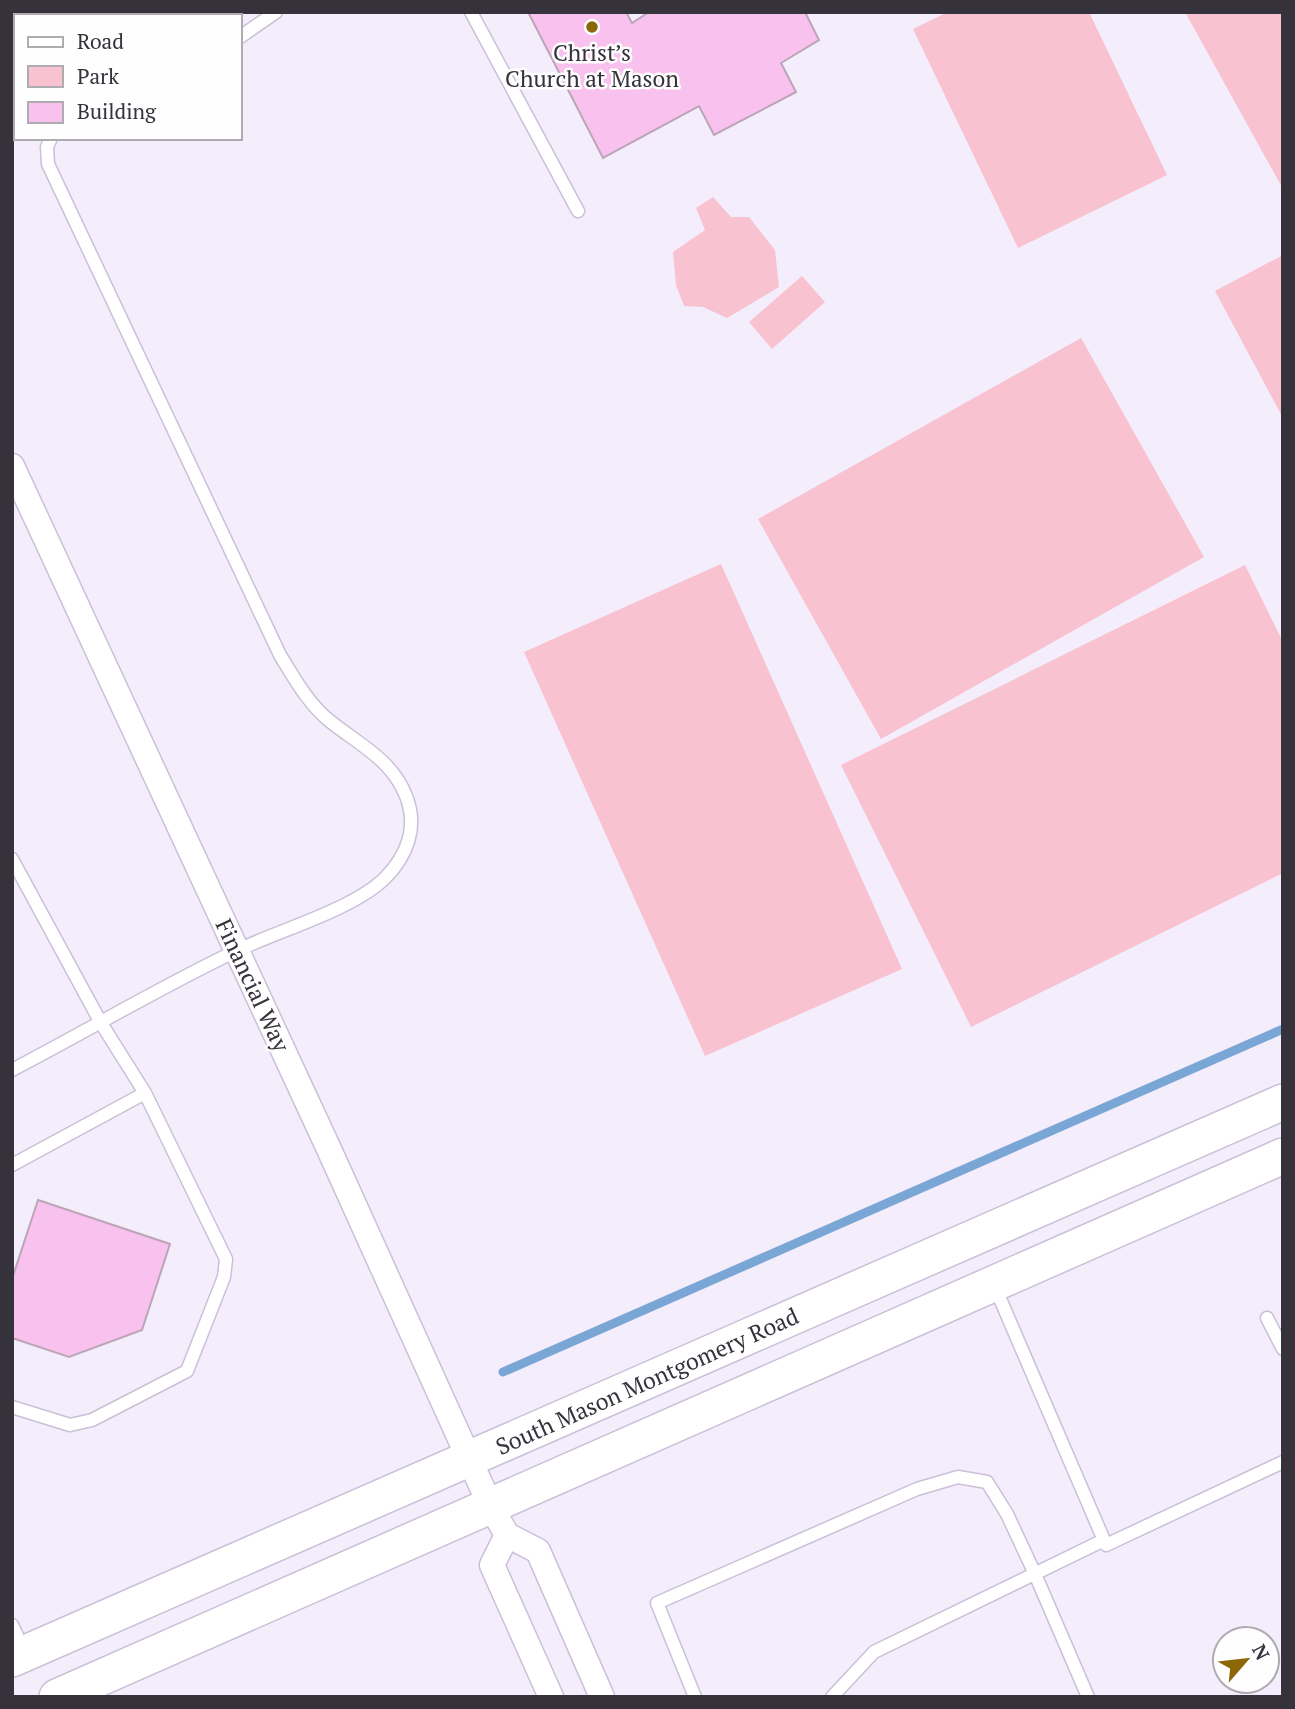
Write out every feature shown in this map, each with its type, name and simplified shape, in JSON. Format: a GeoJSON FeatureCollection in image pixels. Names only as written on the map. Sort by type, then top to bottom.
{"type":"FeatureCollection","features":[{"type":"Feature","properties":{"kind":"main road","name":"South Mason Montgomery Road"},"geometry":{"type":"LineString","coordinates":[[17,1646],[470,1458],[1283,1102]]}},
{"type":"Feature","properties":{"kind":"main road"},"geometry":{"type":"LineString","coordinates":[[57,1697],[1283,1156]]}},
{"type":"Feature","properties":{"kind":"street","name":"Financial Way"},"geometry":{"type":"LineString","coordinates":[[12,466],[237,950],[490,1505],[507,1535]]}},
{"type":"Feature","properties":{"kind":"street"},"geometry":{"type":"LineString","coordinates":[[551,1697],[492,1565],[507,1535],[538,1551],[602,1697]]}},
{"type":"Feature","properties":{"kind":"lane"},"geometry":{"type":"LineString","coordinates":[[242,36],[276,12]]}},
{"type":"Feature","properties":{"kind":"lane"},"geometry":{"type":"LineString","coordinates":[[471,12],[578,211]]}},
{"type":"Feature","properties":{"kind":"lane"},"geometry":{"type":"LineString","coordinates":[[12,1070],[237,950],[362,896],[384,879],[399,862],[409,844],[412,819],[406,796],[393,772],[366,746],[330,721],[302,690],[280,655],[48,164],[47,147],[50,140]]}},
{"type":"Feature","properties":{"kind":"lane"},"geometry":{"type":"LineString","coordinates":[[12,859],[101,1023],[145,1093],[226,1259],[224,1277],[187,1371],[92,1420],[70,1425],[12,1407]]}},
{"type":"Feature","properties":{"kind":"lane"},"geometry":{"type":"LineString","coordinates":[[12,1165],[145,1093]]}},
{"type":"Feature","properties":{"kind":"lane"},"geometry":{"type":"LineString","coordinates":[[993,1283],[1106,1545],[1283,1462]]}},
{"type":"Feature","properties":{"kind":"lane"},"geometry":{"type":"LineString","coordinates":[[1267,1318],[1283,1349]]}},
{"type":"Feature","properties":{"kind":"lane"},"geometry":{"type":"LineString","coordinates":[[695,1697],[657,1603],[917,1489],[958,1477],[986,1482],[1007,1514],[1088,1697]]}},
{"type":"Feature","properties":{"kind":"lane"},"geometry":{"type":"LineString","coordinates":[[832,1697],[874,1652],[1104,1540]]}},
{"type":"Feature","properties":{"kind":"green space"},"geometry":{"type":"Polygon","coordinates":[[[948,12],[1089,12],[1167,175],[1018,248],[913,29],[948,12]]]}},
{"type":"Feature","properties":{"kind":"green space"},"geometry":{"type":"Polygon","coordinates":[[[1185,12],[1283,12],[1283,189],[1185,12]]]}},
{"type":"Feature","properties":{"kind":"green space"},"geometry":{"type":"Polygon","coordinates":[[[713,197],[731,217],[749,217],[775,250],[779,287],[727,318],[703,307],[684,306],[676,285],[673,252],[705,230],[696,208],[713,197]]]}},
{"type":"Feature","properties":{"kind":"green space"},"geometry":{"type":"Polygon","coordinates":[[[1283,255],[1283,418],[1215,291],[1283,255]]]}},
{"type":"Feature","properties":{"kind":"green space"},"geometry":{"type":"Polygon","coordinates":[[[802,276],[825,302],[772,349],[749,322],[802,276]]]}},
{"type":"Feature","properties":{"kind":"green space"},"geometry":{"type":"Polygon","coordinates":[[[1081,338],[1204,557],[881,739],[758,519],[1081,338]]]}},
{"type":"Feature","properties":{"kind":"green space"},"geometry":{"type":"Polygon","coordinates":[[[721,564],[902,969],[705,1056],[524,652],[721,564]]]}},
{"type":"Feature","properties":{"kind":"green space"},"geometry":{"type":"Polygon","coordinates":[[[1245,565],[1283,642],[1283,873],[971,1027],[841,765],[1245,565]]]}},
{"type":"Feature","properties":{"kind":"building"},"geometry":{"type":"Polygon","coordinates":[[[528,12],[626,12],[632,23],[649,12],[805,12],[819,40],[781,63],[796,92],[714,135],[699,106],[603,158],[528,12]]]}},
{"type":"Feature","properties":{"kind":"building"},"geometry":{"type":"Polygon","coordinates":[[[38,1200],[170,1244],[142,1330],[69,1357],[12,1338],[12,1279],[38,1200]]]}},
{"type":"Feature","properties":{"kind":"waterway"},"geometry":{"type":"LineString","coordinates":[[503,1372],[1283,1029]]}},
{"type":"Feature","properties":{"kind":"place","name":"Christ’s Church at Mason"},"geometry":{"type":"Point","coordinates":[592,27]}}]}
